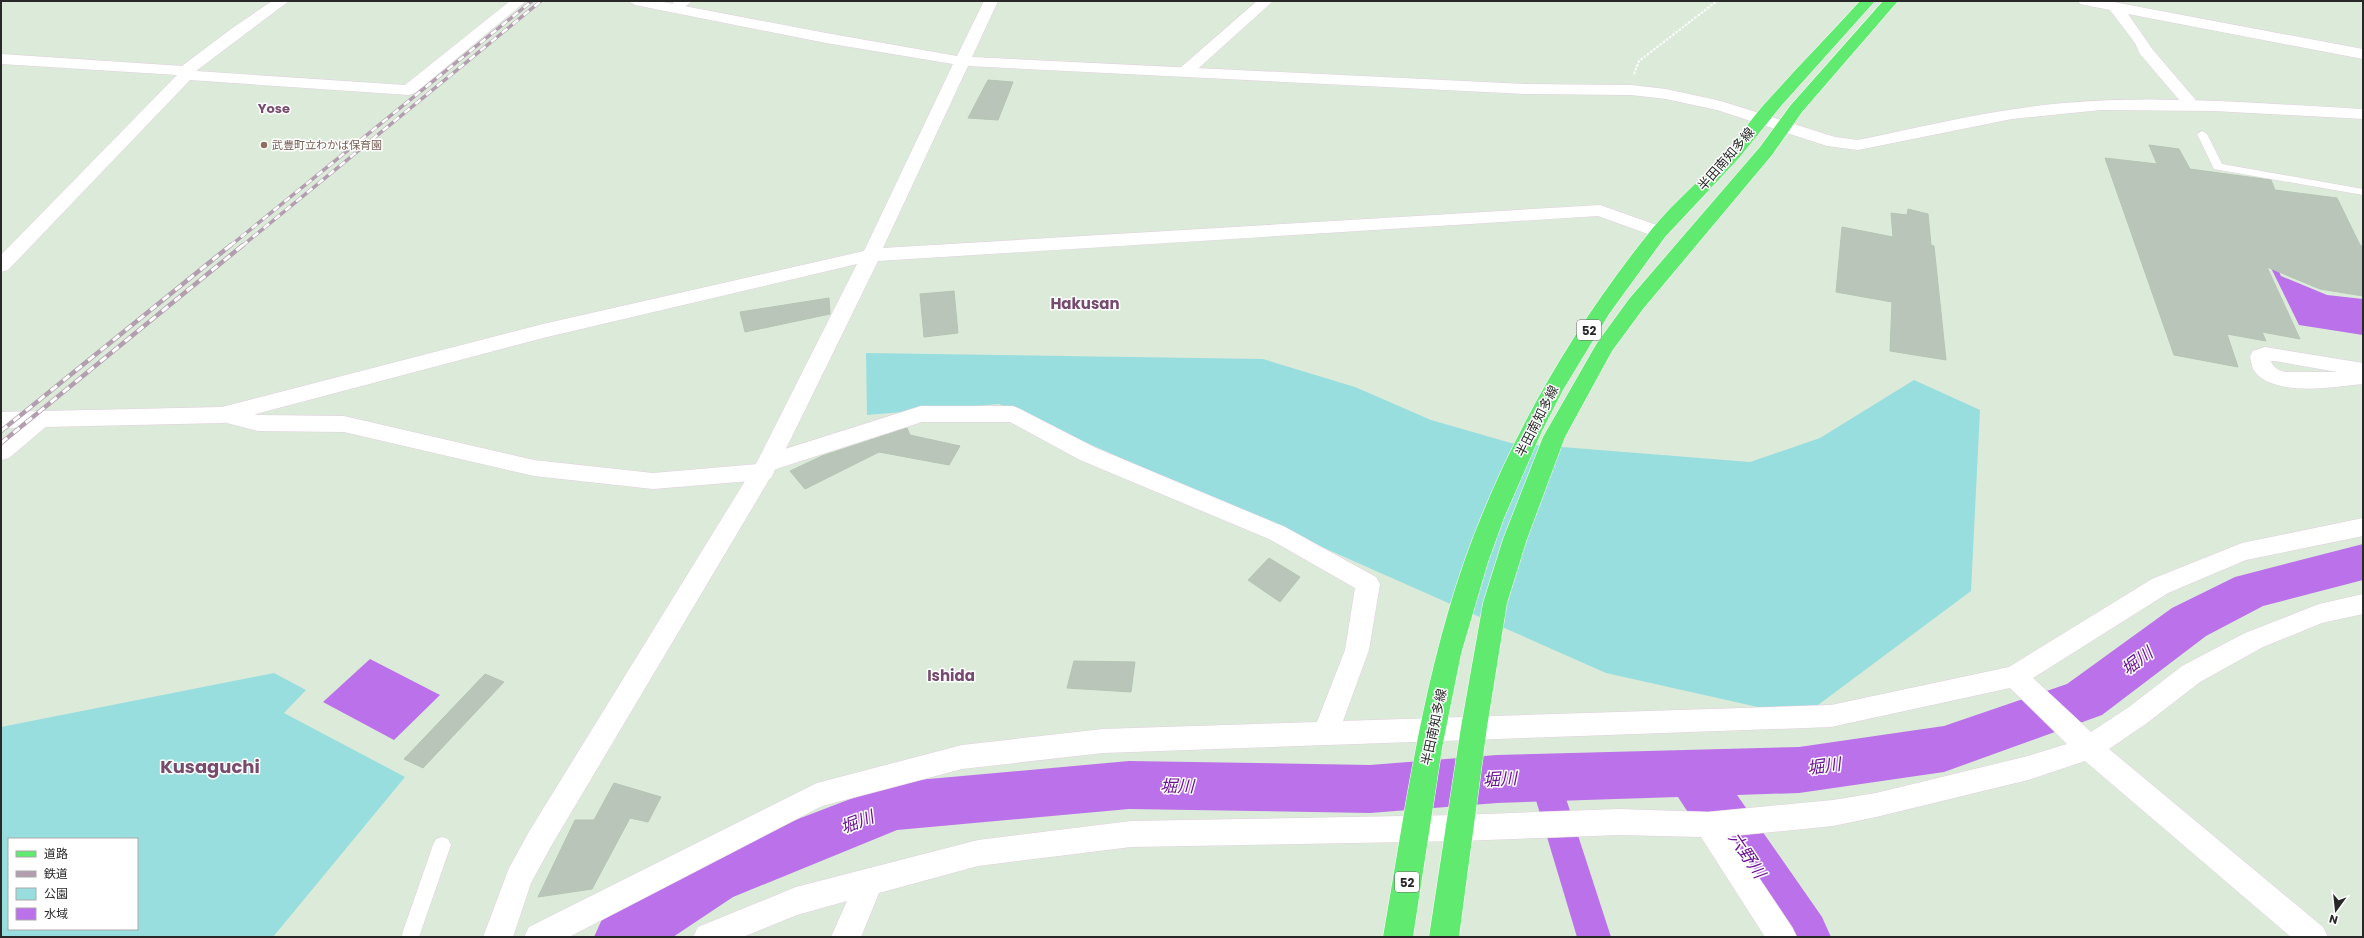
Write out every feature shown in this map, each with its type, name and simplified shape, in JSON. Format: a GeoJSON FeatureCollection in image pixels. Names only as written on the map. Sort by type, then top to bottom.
{"type":"FeatureCollection","features":[{"type":"Feature","properties":{"kind":"main road","name":"半田南知多線"},"geometry":{"type":"LineString","coordinates":[[1398,937],[1431,729],[1460,614],[1476,562],[1521,451],[1580,344],[1606,305],[1659,232],[1743,143],[1760,119],[1868,1]]}},
{"type":"Feature","properties":{"kind":"main road","name":"半田南知多線"},"geometry":{"type":"LineString","coordinates":[[1444,937],[1474,727],[1495,603],[1515,539],[1554,437],[1604,348],[1636,304],[1766,151],[1783,126],[1891,1]]}},
{"type":"Feature","properties":{"kind":"street"},"geometry":{"type":"LineString","coordinates":[[1,266],[186,73],[236,32],[282,1]]}},
{"type":"Feature","properties":{"kind":"street"},"geometry":{"type":"LineString","coordinates":[[1,59],[409,90],[519,1]]}},
{"type":"Feature","properties":{"kind":"street"},"geometry":{"type":"LineString","coordinates":[[635,1],[680,5],[826,38],[962,61],[1525,89],[1631,90],[1698,99],[1833,142],[1858,145],[2007,116],[2063,108],[2192,105],[2363,114]]}},
{"type":"Feature","properties":{"kind":"street"},"geometry":{"type":"LineString","coordinates":[[498,937],[519,878],[540,839],[766,468],[871,255],[991,1]]}},
{"type":"Feature","properties":{"kind":"street"},"geometry":{"type":"LineString","coordinates":[[1186,71],[1266,1]]}},
{"type":"Feature","properties":{"kind":"street"},"geometry":{"type":"LineString","coordinates":[[2085,1],[2116,8],[2241,29],[2363,54]]}},
{"type":"Feature","properties":{"kind":"street"},"geometry":{"type":"LineString","coordinates":[[2116,8],[2142,42],[2146,51],[2192,105]]}},
{"type":"Feature","properties":{"kind":"street"},"geometry":{"type":"LineString","coordinates":[[1,420],[222,415],[543,331],[871,255],[1600,210],[1659,232]]}},
{"type":"Feature","properties":{"kind":"street"},"geometry":{"type":"LineString","coordinates":[[2363,370],[2275,354],[2265,354],[2260,356],[2260,361],[2264,368],[2271,374],[2289,381],[2296,382],[2363,377]]}},
{"type":"Feature","properties":{"kind":"street"},"geometry":{"type":"LineString","coordinates":[[222,415],[258,423],[344,424],[534,468],[653,481],[766,468],[921,414],[1013,414],[1088,454],[1277,533],[1368,584],[1357,650],[1325,735]]}},
{"type":"Feature","properties":{"kind":"street"},"geometry":{"type":"LineString","coordinates":[[1,452],[40,420]]}},
{"type":"Feature","properties":{"kind":"street"},"geometry":{"type":"LineString","coordinates":[[539,937],[817,795],[962,757],[1103,741],[1325,735],[1474,727],[1831,716],[2015,676],[2160,586],[2242,552],[2363,527]]}},
{"type":"Feature","properties":{"kind":"street"},"geometry":{"type":"LineString","coordinates":[[708,937],[796,900],[978,853],[1131,834],[1487,828],[1619,822],[1709,825],[1833,812],[1876,805],[2028,768],[2089,748],[2138,715],[2191,674],[2254,640],[2319,614],[2363,604]]}},
{"type":"Feature","properties":{"kind":"street"},"geometry":{"type":"LineString","coordinates":[[2015,676],[2089,748],[2313,937]]}},
{"type":"Feature","properties":{"kind":"street"},"geometry":{"type":"LineString","coordinates":[[1709,825],[1782,937]]}},
{"type":"Feature","properties":{"kind":"street"},"geometry":{"type":"LineString","coordinates":[[846,937],[870,881]]}},
{"type":"Feature","properties":{"kind":"lane"},"geometry":{"type":"LineString","coordinates":[[2202,134],[2218,167],[2363,192]]}},
{"type":"Feature","properties":{"kind":"lane"},"geometry":{"type":"LineString","coordinates":[[410,937],[442,845]]}},
{"type":"Feature","properties":{"kind":"path"},"geometry":{"type":"LineString","coordinates":[[1631,90],[1638,61],[1717,1]]}},
{"type":"Feature","properties":{"kind":"green space"},"geometry":{"type":"Polygon","coordinates":[[[866,353],[1263,359],[1355,387],[1431,420],[1511,443],[1750,462],[1820,438],[1914,380],[1980,410],[1971,591],[1802,717],[1606,673],[999,404],[867,415],[866,353]]]}},
{"type":"Feature","properties":{"kind":"green space"},"geometry":{"type":"Polygon","coordinates":[[[274,673],[306,690],[284,713],[405,777],[273,937],[1,937],[1,727],[274,673]]]}},
{"type":"Feature","properties":{"kind":"water"},"geometry":{"type":"Polygon","coordinates":[[[2241,207],[2248,208],[2281,276],[2327,295],[2363,299],[2363,335],[2299,325],[2241,207]]]}},
{"type":"Feature","properties":{"kind":"water"},"geometry":{"type":"Polygon","coordinates":[[[370,659],[440,695],[394,740],[323,702],[370,659]]]}},
{"type":"Feature","properties":{"kind":"building"},"geometry":{"type":"Polygon","coordinates":[[[988,80],[1013,82],[998,120],[968,118],[988,80]]]}},
{"type":"Feature","properties":{"kind":"building"},"geometry":{"type":"Polygon","coordinates":[[[2149,145],[2179,149],[2190,169],[2271,180],[2275,190],[2337,198],[2360,245],[2363,247],[2363,296],[2320,289],[2267,267],[2300,339],[2262,332],[2266,341],[2227,334],[2238,367],[2174,355],[2105,158],[2157,164],[2149,145]]]}},
{"type":"Feature","properties":{"kind":"building"},"geometry":{"type":"Polygon","coordinates":[[[1908,209],[1928,214],[1931,245],[1934,246],[1946,360],[1890,351],[1892,302],[1836,292],[1842,227],[1893,237],[1891,213],[1907,215],[1908,209]]]}},
{"type":"Feature","properties":{"kind":"building"},"geometry":{"type":"Polygon","coordinates":[[[954,291],[958,333],[924,337],[920,294],[954,291]]]}},
{"type":"Feature","properties":{"kind":"building"},"geometry":{"type":"Polygon","coordinates":[[[829,298],[830,314],[745,332],[740,312],[829,298]]]}},
{"type":"Feature","properties":{"kind":"building"},"geometry":{"type":"Polygon","coordinates":[[[907,428],[910,435],[960,446],[949,465],[879,452],[805,489],[790,471],[822,456],[907,428]]]}},
{"type":"Feature","properties":{"kind":"building"},"geometry":{"type":"Polygon","coordinates":[[[1269,558],[1300,577],[1280,602],[1248,580],[1269,558]]]}},
{"type":"Feature","properties":{"kind":"building"},"geometry":{"type":"Polygon","coordinates":[[[1074,661],[1135,662],[1131,692],[1067,688],[1074,661]]]}},
{"type":"Feature","properties":{"kind":"building"},"geometry":{"type":"Polygon","coordinates":[[[485,674],[504,682],[423,768],[404,759],[485,674]]]}},
{"type":"Feature","properties":{"kind":"building"},"geometry":{"type":"Polygon","coordinates":[[[614,783],[661,797],[648,822],[630,818],[592,889],[538,897],[575,820],[594,820],[614,783]]]}},
{"type":"Feature","properties":{"kind":"waterway","name":"堀川"},"geometry":{"type":"LineString","coordinates":[[1692,773],[1799,770],[1944,749],[2084,700],[2189,622],[2251,590],[2363,562]]}},
{"type":"Feature","properties":{"kind":"waterway","name":"堀川"},"geometry":{"type":"LineString","coordinates":[[623,937],[713,878],[895,806],[1129,785],[1370,789],[1497,779],[1692,773]]}},
{"type":"Feature","properties":{"kind":"waterway","name":"六野川"},"geometry":{"type":"LineString","coordinates":[[1692,773],[1802,937]]}},
{"type":"Feature","properties":{"kind":"waterway"},"geometry":{"type":"LineString","coordinates":[[1544,777],[1594,937]]}},
{"type":"Feature","properties":{"kind":"railway"},"geometry":{"type":"LineString","coordinates":[[230,246],[532,1]]}},
{"type":"Feature","properties":{"kind":"railway"},"geometry":{"type":"LineString","coordinates":[[242,246],[541,1]]}},
{"type":"Feature","properties":{"kind":"railway"},"geometry":{"type":"LineString","coordinates":[[1,431],[231,245]]}},
{"type":"Feature","properties":{"kind":"railway"},"geometry":{"type":"LineString","coordinates":[[1,443],[243,245]]}},
{"type":"Feature","properties":{"kind":"place","name":"武豊町立わかば保育園"},"geometry":{"type":"Point","coordinates":[264,145]}},
{"type":"Feature","properties":{"kind":"district","name":"Yose"},"geometry":{"type":"Point","coordinates":[274,108]}},
{"type":"Feature","properties":{"kind":"district","name":"Hakusan"},"geometry":{"type":"Point","coordinates":[1085,303]}},
{"type":"Feature","properties":{"kind":"district","name":"Ishida"},"geometry":{"type":"Point","coordinates":[951,675]}},
{"type":"Feature","properties":{"kind":"district","name":"Kusaguchi"},"geometry":{"type":"Point","coordinates":[210,766]}}]}
